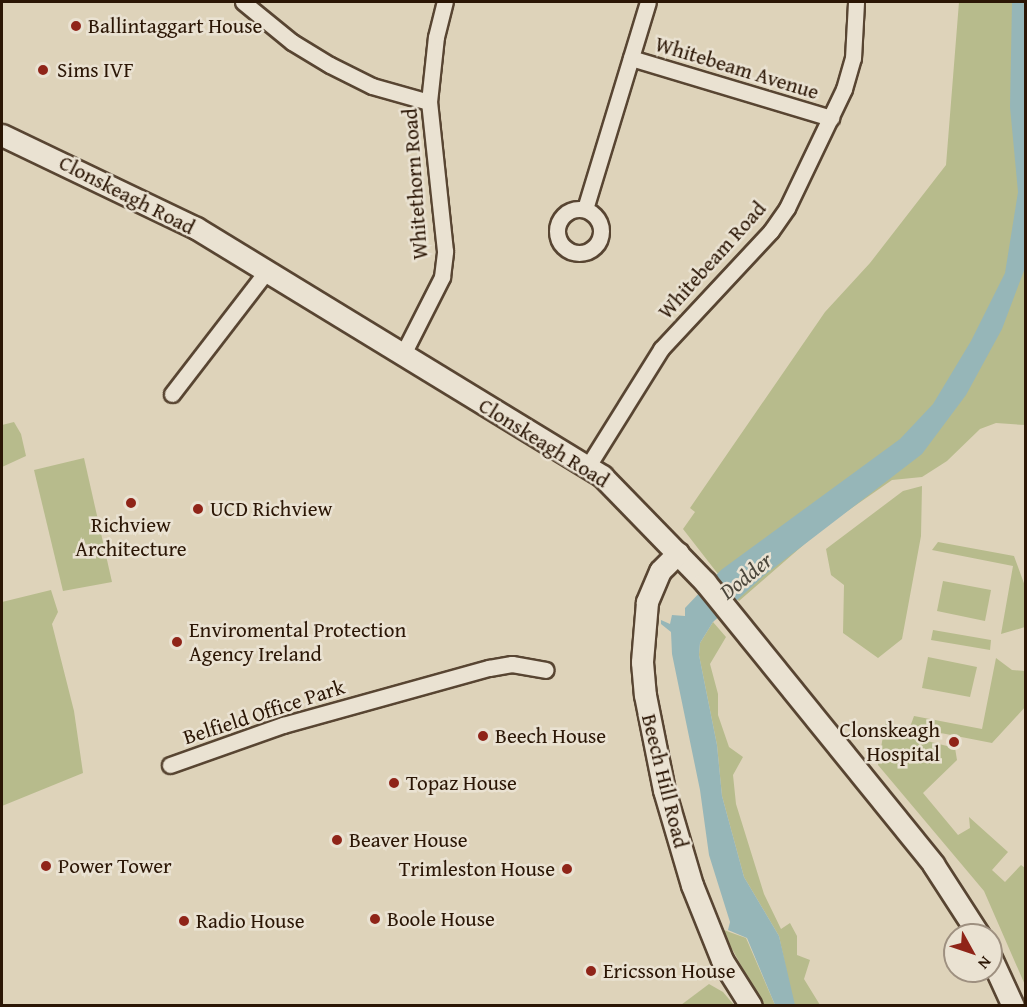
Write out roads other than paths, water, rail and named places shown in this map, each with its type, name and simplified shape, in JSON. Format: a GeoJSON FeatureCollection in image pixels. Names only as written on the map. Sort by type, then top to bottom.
{"type":"FeatureCollection","features":[{"type":"Feature","properties":{"kind":"main road","name":"Clonskeagh Road"},"geometry":{"type":"LineString","coordinates":[[2,135],[127,192],[266,272],[588,466],[621,493],[705,582],[933,864],[971,923]]}},
{"type":"Feature","properties":{"kind":"main road","name":"Beech Hill Road"},"geometry":{"type":"LineString","coordinates":[[678,553],[660,571],[647,602],[642,662],[645,695],[663,790],[692,885],[722,960],[751,1005]]}},
{"type":"Feature","properties":{"kind":"main road"},"geometry":{"type":"LineString","coordinates":[[1003,983],[1013,1005]]}},
{"type":"Feature","properties":{"kind":"street"},"geometry":{"type":"LineString","coordinates":[[243,2],[292,42],[330,65],[372,86],[429,102]]}},
{"type":"Feature","properties":{"kind":"street","name":"Whitethorn Road"},"geometry":{"type":"LineString","coordinates":[[402,356],[438,286],[443,267],[429,102],[436,37],[445,2]]}},
{"type":"Feature","properties":{"kind":"street","name":"Whitebeam Avenue"},"geometry":{"type":"LineString","coordinates":[[585,209],[648,2]]}},
{"type":"Feature","properties":{"kind":"street","name":"Whitebeam Road"},"geometry":{"type":"LineString","coordinates":[[588,466],[661,349],[749,255],[787,208],[831,118],[853,58],[856,2]]}},
{"type":"Feature","properties":{"kind":"street","name":"Whitebeam Avenue"},"geometry":{"type":"LineString","coordinates":[[631,58],[831,118]]}},
{"type":"Feature","properties":{"kind":"street"},"geometry":{"type":"LineString","coordinates":[[172,394],[266,272]]}},
{"type":"Feature","properties":{"kind":"street","name":"Belfield Office Park"},"geometry":{"type":"LineString","coordinates":[[170,765],[283,725],[489,668],[512,664],[545,670]]}},
{"type":"Feature","properties":{"kind":"water","name":"Dodder"},"geometry":{"type":"Polygon","coordinates":[[[1012,2],[1025,2],[1025,268],[1002,329],[966,395],[922,454],[766,574],[713,622],[700,643],[699,655],[717,745],[722,796],[744,877],[779,936],[795,1005],[775,1005],[747,938],[728,930],[730,922],[709,855],[700,790],[672,654],[671,632],[661,624],[661,620],[670,624],[672,615],[685,616],[685,608],[721,570],[900,439],[933,404],[971,341],[1005,273],[1018,192],[1010,107],[1012,2]]]}},
{"type":"Feature","properties":{"kind":"place","name":"Ballintaggart House"},"geometry":{"type":"Point","coordinates":[76,26]}},
{"type":"Feature","properties":{"kind":"place","name":"Sims IVF"},"geometry":{"type":"Point","coordinates":[43,70]}},
{"type":"Feature","properties":{"kind":"place","name":"Richview Architecture"},"geometry":{"type":"Point","coordinates":[131,503]}},
{"type":"Feature","properties":{"kind":"place","name":"UCD Richview"},"geometry":{"type":"Point","coordinates":[198,509]}},
{"type":"Feature","properties":{"kind":"place","name":"Enviromental Protection Agency Ireland"},"geometry":{"type":"Point","coordinates":[177,642]}},
{"type":"Feature","properties":{"kind":"place","name":"Beech House"},"geometry":{"type":"Point","coordinates":[483,736]}},
{"type":"Feature","properties":{"kind":"place","name":"Clonskeagh Hospital"},"geometry":{"type":"Point","coordinates":[954,742]}},
{"type":"Feature","properties":{"kind":"place","name":"Topaz House"},"geometry":{"type":"Point","coordinates":[394,783]}},
{"type":"Feature","properties":{"kind":"place","name":"Beaver House"},"geometry":{"type":"Point","coordinates":[337,840]}},
{"type":"Feature","properties":{"kind":"place","name":"Power Tower"},"geometry":{"type":"Point","coordinates":[46,866]}},
{"type":"Feature","properties":{"kind":"place","name":"Trimleston House"},"geometry":{"type":"Point","coordinates":[567,869]}},
{"type":"Feature","properties":{"kind":"place","name":"Boole House"},"geometry":{"type":"Point","coordinates":[375,919]}},
{"type":"Feature","properties":{"kind":"place","name":"Radio House"},"geometry":{"type":"Point","coordinates":[184,921]}},
{"type":"Feature","properties":{"kind":"place","name":"Ericsson House"},"geometry":{"type":"Point","coordinates":[591,971]}}]}
